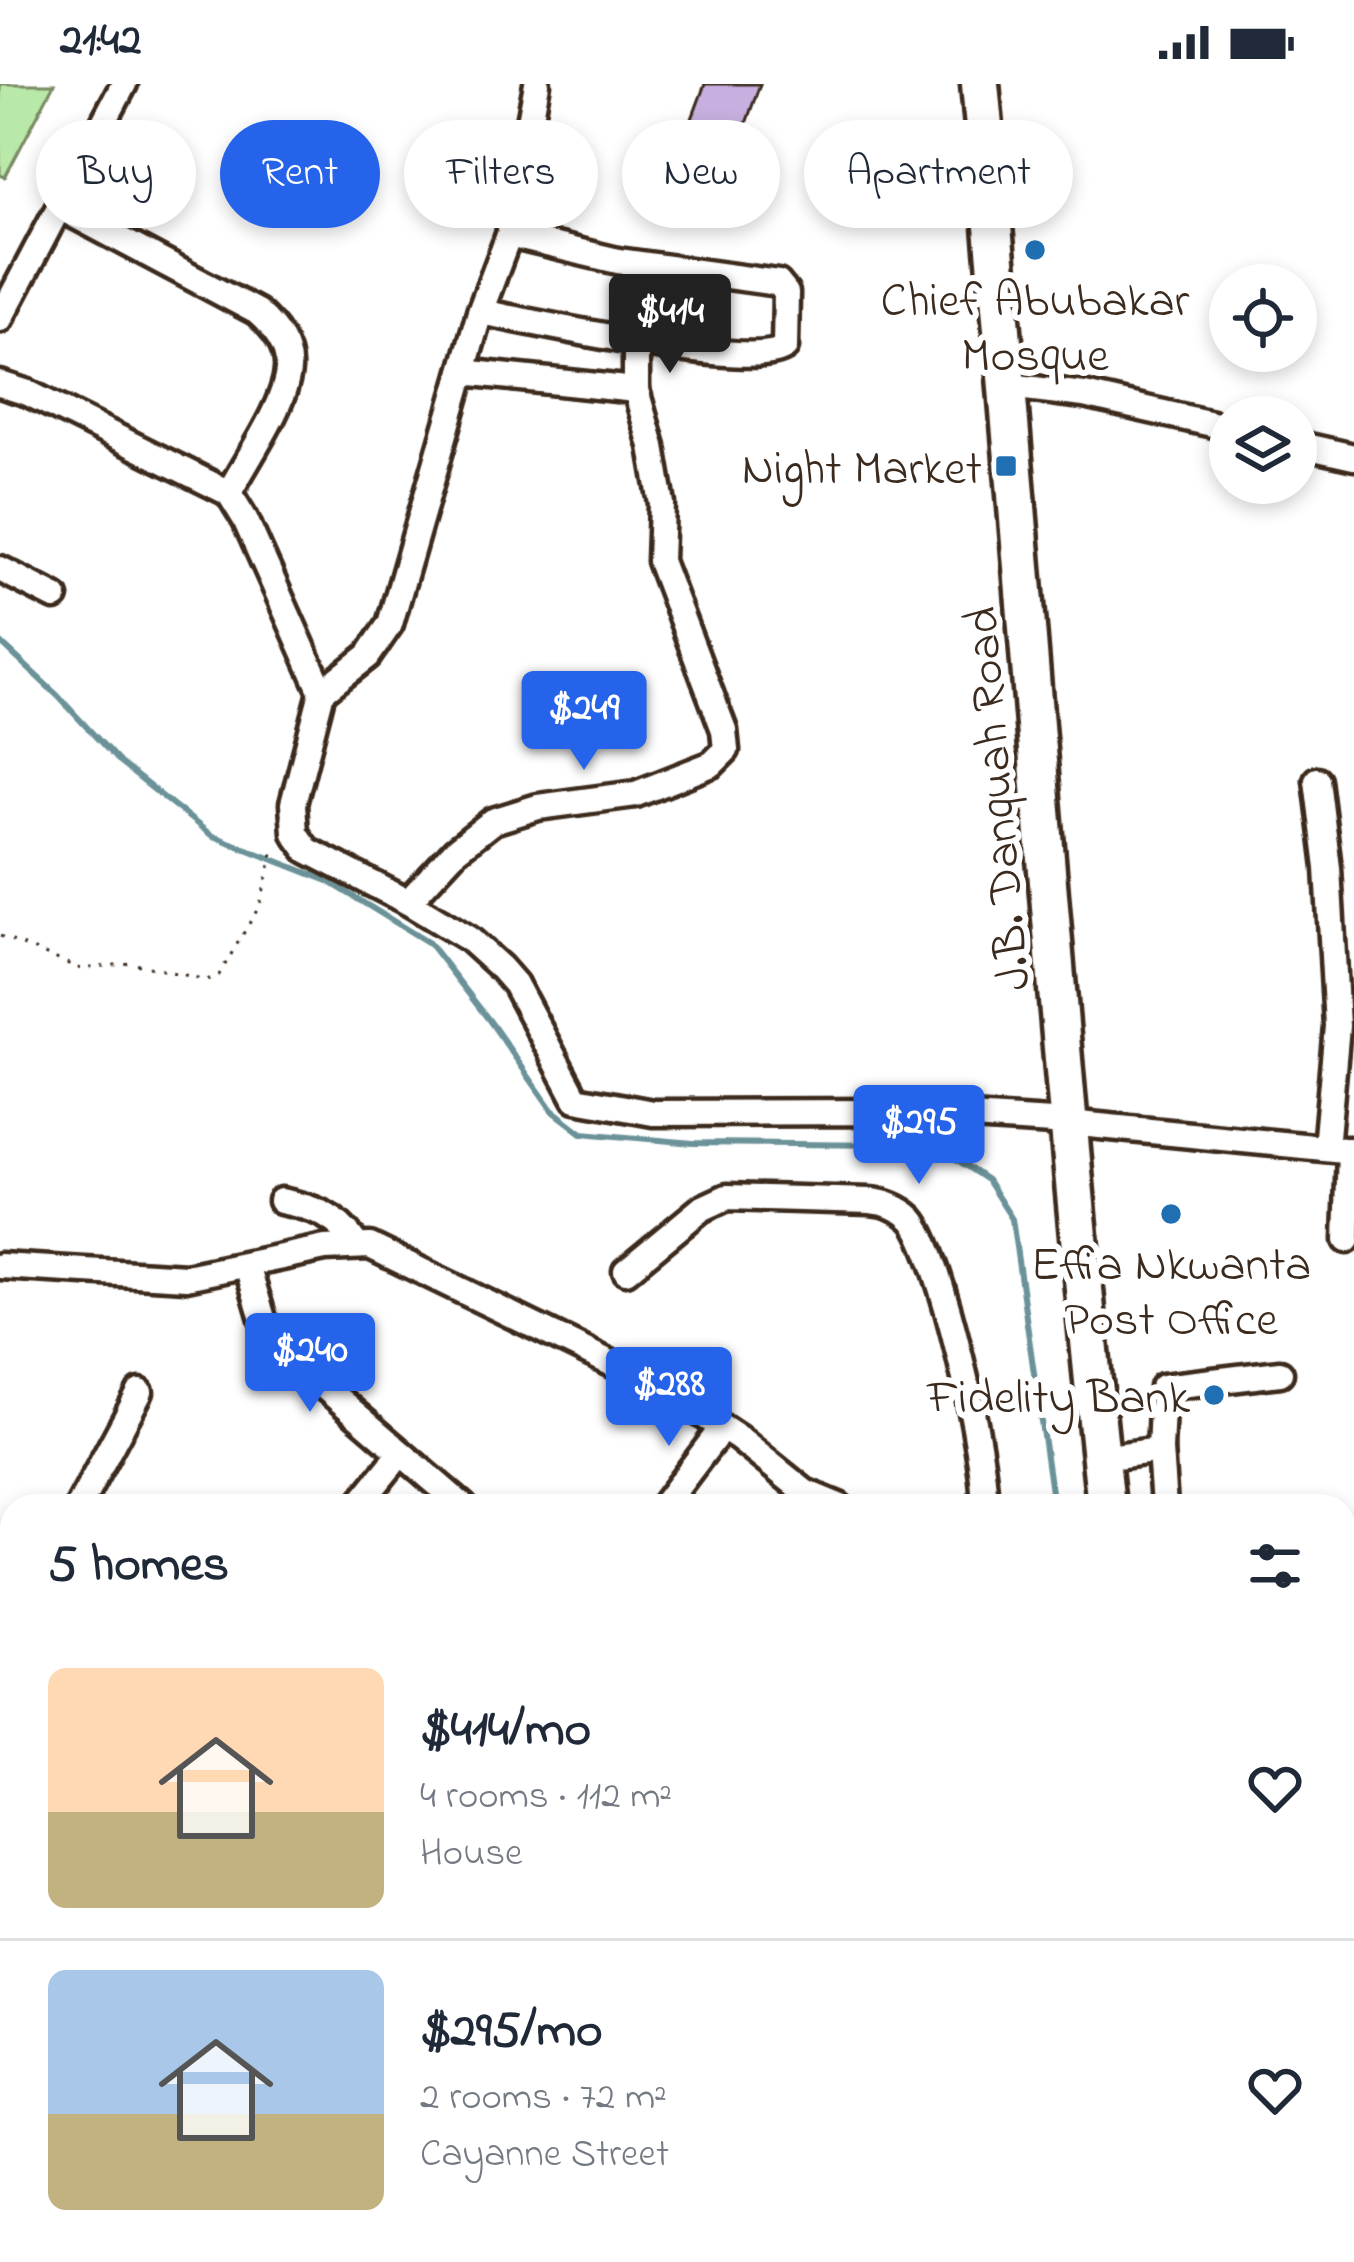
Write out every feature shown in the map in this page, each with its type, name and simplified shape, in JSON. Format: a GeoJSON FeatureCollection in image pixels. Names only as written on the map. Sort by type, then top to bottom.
{"type":"FeatureCollection","features":[{"type":"Feature","properties":{"kind":"highway","name":"J.B. Danquah Road"},"geometry":{"type":"LineString","coordinates":[[980,84],[1105,1494]]}},
{"type":"Feature","properties":{"kind":"street"},"geometry":{"type":"LineString","coordinates":[[105,120],[124,84]]}},
{"type":"Feature","properties":{"kind":"street"},"geometry":{"type":"LineString","coordinates":[[537,84],[509,236],[480,312],[385,637],[322,692],[293,804],[295,833],[307,850],[469,939],[515,984],[564,1084],[575,1099],[585,1102],[653,1113],[889,1112],[1343,1150]]}},
{"type":"Feature","properties":{"kind":"street"},"geometry":{"type":"LineString","coordinates":[[0,319],[48,228]]}},
{"type":"Feature","properties":{"kind":"street"},"geometry":{"type":"LineString","coordinates":[[99,228],[257,312],[280,340],[288,373],[229,493]]}},
{"type":"Feature","properties":{"kind":"street"},"geometry":{"type":"LineString","coordinates":[[480,312],[733,355],[779,353],[786,345],[786,291],[778,283],[618,261],[509,236]]}},
{"type":"Feature","properties":{"kind":"street"},"geometry":{"type":"LineString","coordinates":[[407,902],[455,851],[493,821],[538,807],[636,794],[712,764],[726,749],[724,730],[660,561],[662,504],[636,389],[636,341]]}},
{"type":"Feature","properties":{"kind":"street"},"geometry":{"type":"LineString","coordinates":[[463,372],[636,389]]}},
{"type":"Feature","properties":{"kind":"street"},"geometry":{"type":"LineString","coordinates":[[0,385],[28,393],[229,493],[322,692]]}},
{"type":"Feature","properties":{"kind":"street"},"geometry":{"type":"LineString","coordinates":[[1009,386],[1084,394],[1209,423]]}},
{"type":"Feature","properties":{"kind":"street"},"geometry":{"type":"LineString","coordinates":[[1317,449],[1354,457]]}},
{"type":"Feature","properties":{"kind":"street"},"geometry":{"type":"LineString","coordinates":[[0,568],[55,597]]}},
{"type":"Feature","properties":{"kind":"street"},"geometry":{"type":"LineString","coordinates":[[1317,779],[1346,1025],[1347,1240]]}},
{"type":"Feature","properties":{"kind":"street"},"geometry":{"type":"LineString","coordinates":[[626,1271],[701,1209],[727,1197],[870,1201],[902,1212],[926,1245],[964,1371],[983,1494]]}},
{"type":"Feature","properties":{"kind":"street"},"geometry":{"type":"LineString","coordinates":[[281,1201],[330,1214],[356,1244]]}},
{"type":"Feature","properties":{"kind":"street"},"geometry":{"type":"LineString","coordinates":[[0,1267],[169,1278],[356,1244],[389,1252],[662,1388],[810,1494]]}},
{"type":"Feature","properties":{"kind":"street"},"geometry":{"type":"LineString","coordinates":[[247,1264],[255,1300],[274,1336],[302,1368],[449,1494]]}},
{"type":"Feature","properties":{"kind":"street"},"geometry":{"type":"LineString","coordinates":[[1163,1494],[1163,1387],[1280,1373]]}},
{"type":"Feature","properties":{"kind":"street"},"geometry":{"type":"LineString","coordinates":[[85,1494],[140,1392]]}},
{"type":"Feature","properties":{"kind":"street"},"geometry":{"type":"LineString","coordinates":[[673,1494],[722,1427]]}},
{"type":"Feature","properties":{"kind":"street"},"geometry":{"type":"LineString","coordinates":[[1101,1459],[1160,1450]]}},
{"type":"Feature","properties":{"kind":"street"},"geometry":{"type":"LineString","coordinates":[[368,1494],[401,1453]]}},
{"type":"Feature","properties":{"kind":"path"},"geometry":{"type":"LineString","coordinates":[[0,936],[81,969],[131,963],[207,980],[219,976],[260,905],[276,841]]}},
{"type":"Feature","properties":{"kind":"green space"},"geometry":{"type":"Polygon","coordinates":[[[0,84],[54,84],[5,177],[0,175],[0,84]]]}},
{"type":"Feature","properties":{"kind":"building"},"geometry":{"type":"Polygon","coordinates":[[[705,84],[760,84],[747,120],[692,120],[705,84]]]}},
{"type":"Feature","properties":{"kind":"waterway"},"geometry":{"type":"LineString","coordinates":[[0,642],[120,763],[211,835],[328,881],[429,943],[552,1110],[582,1133],[693,1143],[885,1145],[950,1155],[987,1180],[1012,1219],[1051,1494]]}},
{"type":"Feature","properties":{"kind":"place","name":"Chief Abubakar Mosque"},"geometry":{"type":"Point","coordinates":[1035,250]}},
{"type":"Feature","properties":{"kind":"place","name":"Night Market"},"geometry":{"type":"Point","coordinates":[1006,466]}},
{"type":"Feature","properties":{"kind":"place","name":"Effia Nkwanta Post Office"},"geometry":{"type":"Point","coordinates":[1171,1214]}},
{"type":"Feature","properties":{"kind":"place","name":"Fidelity Bank"},"geometry":{"type":"Point","coordinates":[1214,1395]}}]}
